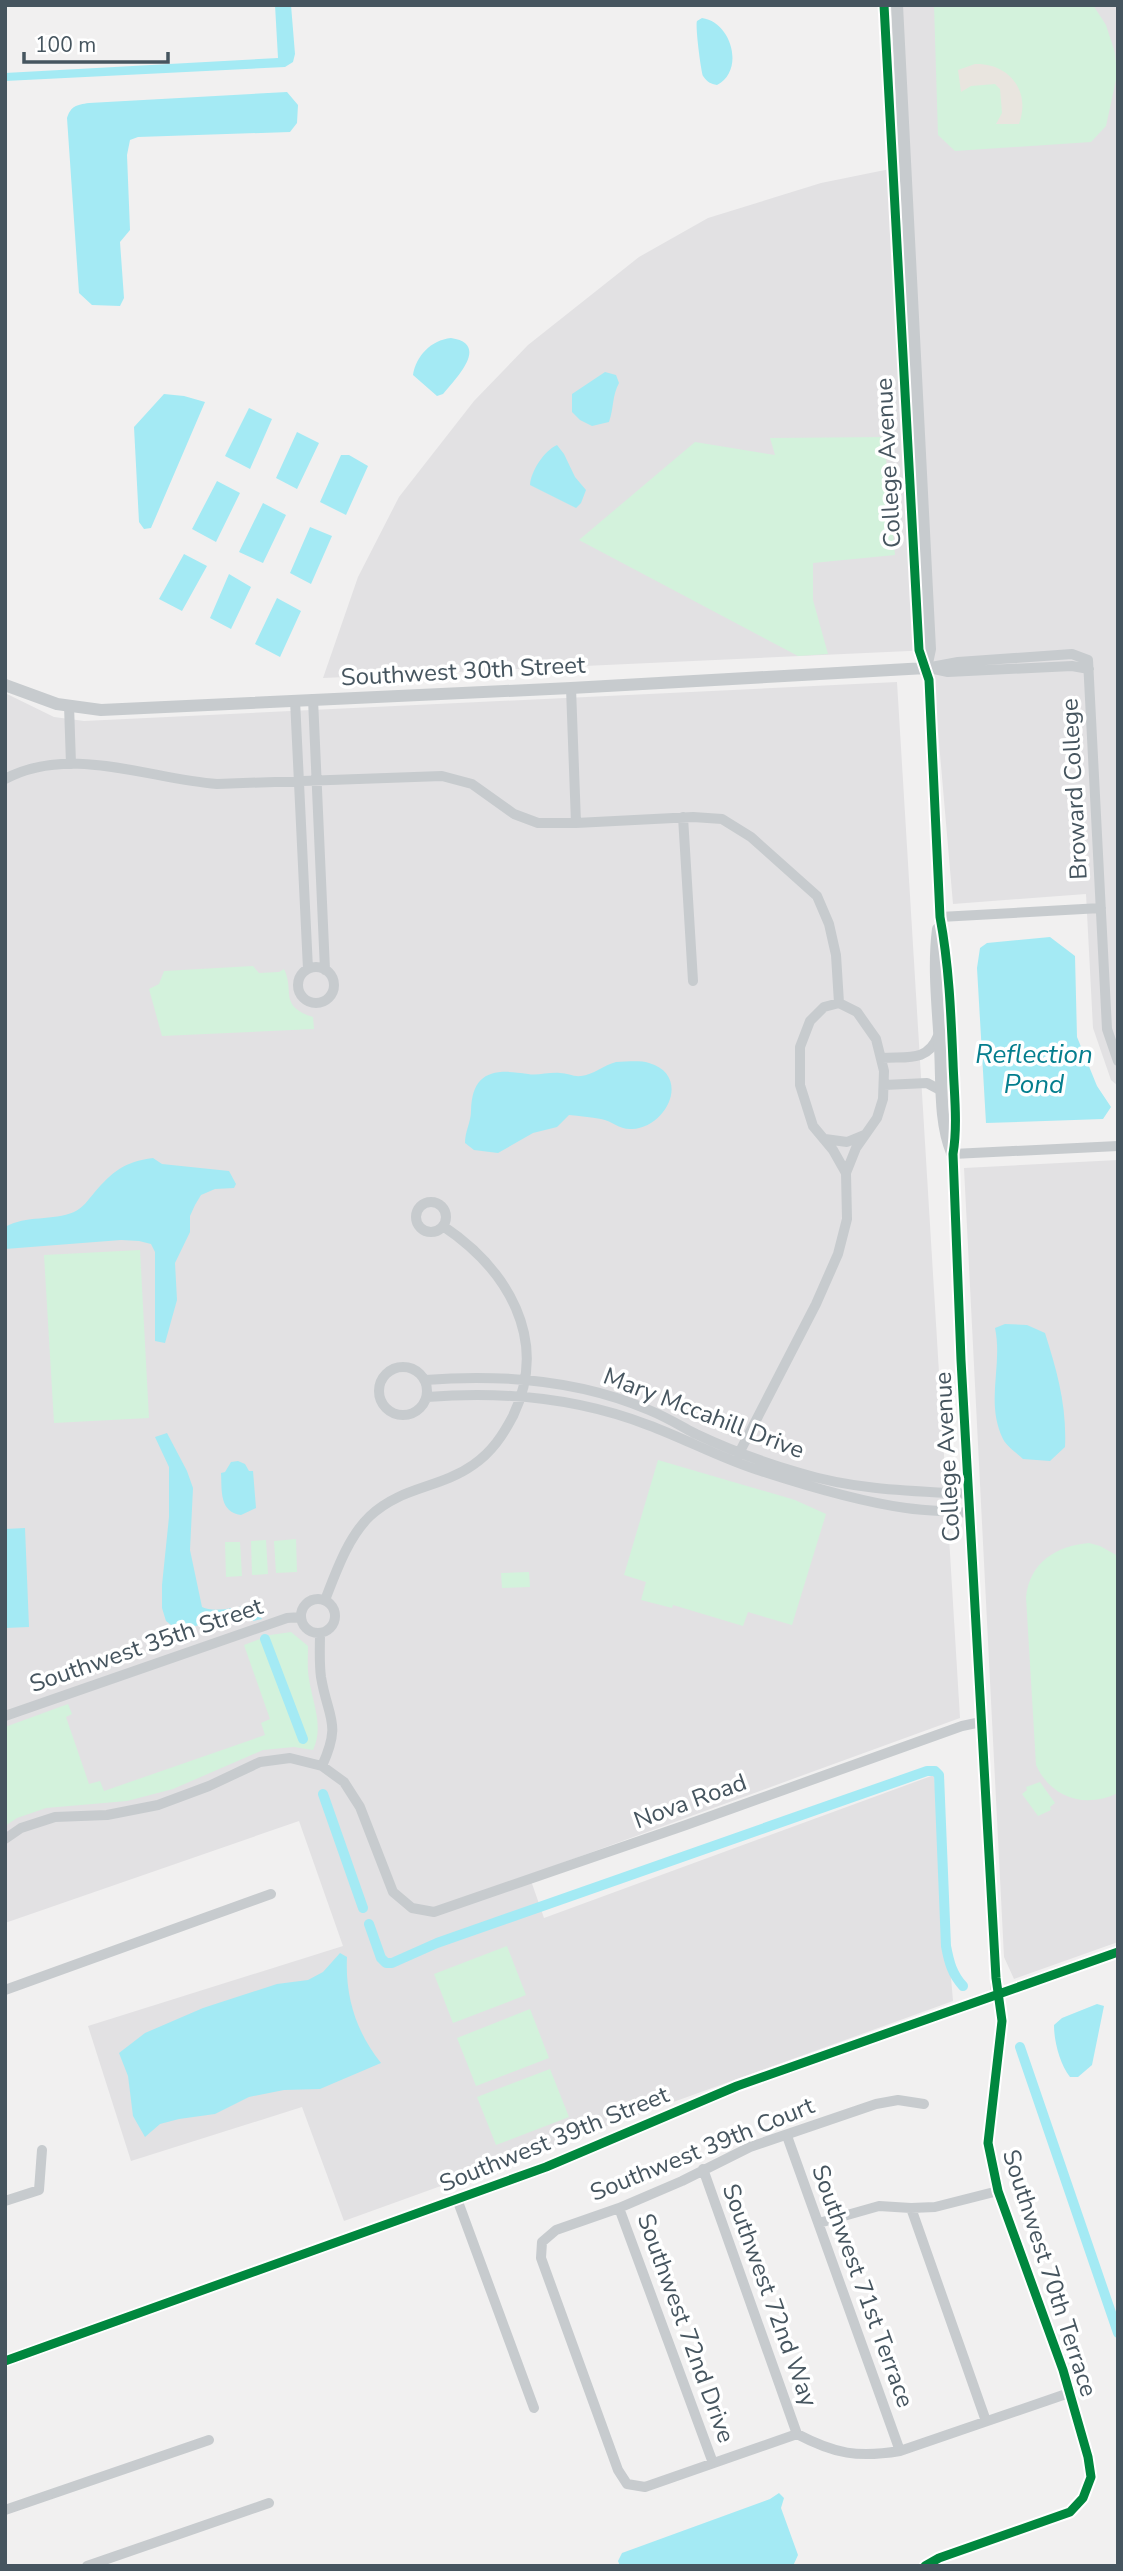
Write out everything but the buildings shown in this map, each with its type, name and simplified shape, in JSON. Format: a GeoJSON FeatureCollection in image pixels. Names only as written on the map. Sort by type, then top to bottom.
{"type":"FeatureCollection","features":[{"type":"Feature","properties":{"kind":"street","name":"College Avenue"},"geometry":{"type":"LineString","coordinates":[[884,5],[919,650],[926,668]]}},
{"type":"Feature","properties":{"kind":"street","name":"College Avenue"},"geometry":{"type":"LineString","coordinates":[[897,5],[930,649],[926,668],[940,917],[946,951],[951,1019],[956,1134],[953,1154],[969,1494],[997,1996]]}},
{"type":"Feature","properties":{"kind":"street","name":"Broward College"},"geometry":{"type":"LineString","coordinates":[[926,668],[948,672],[1089,664],[1107,1029],[1118,1061]]}},
{"type":"Feature","properties":{"kind":"street","name":"Southwest 30th Street"},"geometry":{"type":"LineString","coordinates":[[5,685],[57,704],[101,710],[926,668]]}},
{"type":"Feature","properties":{"kind":"street"},"geometry":{"type":"LineString","coordinates":[[571,688],[576,823]]}},
{"type":"Feature","properties":{"kind":"street"},"geometry":{"type":"LineString","coordinates":[[313,699],[326,970]]}},
{"type":"Feature","properties":{"kind":"street"},"geometry":{"type":"LineString","coordinates":[[295,700],[308,969]]}},
{"type":"Feature","properties":{"kind":"street"},"geometry":{"type":"LineString","coordinates":[[69,705],[71,764]]}},
{"type":"Feature","properties":{"kind":"street"},"geometry":{"type":"LineString","coordinates":[[5,779],[27,769],[71,764],[131,769],[187,782],[217,784],[442,776],[472,784],[502,807],[526,820],[538,823],[682,817],[722,819],[751,837],[817,896],[829,924],[836,955],[839,1003]]}},
{"type":"Feature","properties":{"kind":"street"},"geometry":{"type":"LineString","coordinates":[[682,817],[693,981]]}},
{"type":"Feature","properties":{"kind":"street","name":"Broward College"},"geometry":{"type":"LineString","coordinates":[[940,917],[1101,908]]}},
{"type":"Feature","properties":{"kind":"street","name":"College Avenue"},"geometry":{"type":"LineString","coordinates":[[940,917],[935,952],[942,1091],[945,1135],[953,1154]]}},
{"type":"Feature","properties":{"kind":"street"},"geometry":{"type":"LineString","coordinates":[[308,969],[326,970],[333,978],[334,989],[328,999],[318,1003],[306,1000],[299,990],[300,978],[308,969]]}},
{"type":"Feature","properties":{"kind":"street"},"geometry":{"type":"LineString","coordinates":[[737,1457],[816,1304],[838,1254],[847,1219],[846,1173],[856,1148],[880,1111],[884,1085],[882,1058],[876,1039],[857,1012],[839,1003],[824,1007],[810,1021],[800,1047],[800,1085],[813,1126],[824,1138],[846,1173]]}},
{"type":"Feature","properties":{"kind":"street"},"geometry":{"type":"LineString","coordinates":[[882,1058],[924,1055],[933,1047],[939,1033]]}},
{"type":"Feature","properties":{"kind":"street"},"geometry":{"type":"LineString","coordinates":[[884,1085],[927,1083],[942,1091]]}},
{"type":"Feature","properties":{"kind":"street"},"geometry":{"type":"LineString","coordinates":[[824,1138],[847,1142],[866,1134]]}},
{"type":"Feature","properties":{"kind":"street"},"geometry":{"type":"LineString","coordinates":[[953,1154],[1118,1146]]}},
{"type":"Feature","properties":{"kind":"street"},"geometry":{"type":"LineString","coordinates":[[325,1600],[348,1548],[369,1516],[399,1494],[448,1479],[480,1460],[499,1441],[522,1397],[525,1380],[525,1334],[514,1302],[488,1263],[443,1226]]}},
{"type":"Feature","properties":{"kind":"street"},"geometry":{"type":"LineString","coordinates":[[400,1367],[415,1370],[425,1380],[427,1397],[419,1410],[413,1414],[398,1415],[385,1408],[379,1387],[387,1374],[400,1367]]}},
{"type":"Feature","properties":{"kind":"street","name":"Mary Mccahill Drive"},"geometry":{"type":"LineString","coordinates":[[425,1380],[485,1378],[525,1380],[572,1387],[629,1402],[737,1457],[804,1475],[884,1489],[969,1494]]}},
{"type":"Feature","properties":{"kind":"street","name":"Mary Mccahill Drive"},"geometry":{"type":"LineString","coordinates":[[427,1397],[522,1397],[593,1408],[737,1457],[790,1479],[905,1508],[970,1513]]}},
{"type":"Feature","properties":{"kind":"street"},"geometry":{"type":"LineString","coordinates":[[881,1503],[884,1489]]}},
{"type":"Feature","properties":{"kind":"street"},"geometry":{"type":"LineString","coordinates":[[313,1599],[325,1600],[333,1608],[335,1618],[330,1628],[320,1633],[309,1631],[301,1617],[304,1606],[313,1599]]}},
{"type":"Feature","properties":{"kind":"street","name":"Southwest 35th Street"},"geometry":{"type":"LineString","coordinates":[[5,1716],[287,1618],[301,1617]]}},
{"type":"Feature","properties":{"kind":"street"},"geometry":{"type":"LineString","coordinates":[[5,1839],[20,1828],[45,1819],[107,1815],[158,1805],[209,1786],[260,1762],[290,1758],[322,1766],[333,1738],[334,1727],[320,1674],[320,1633]]}},
{"type":"Feature","properties":{"kind":"street","name":"Nova Road"},"geometry":{"type":"LineString","coordinates":[[322,1766],[340,1778],[353,1794],[389,1886],[397,1898],[412,1908],[443,1910],[962,1726],[981,1722]]}},
{"type":"Feature","properties":{"kind":"street"},"geometry":{"type":"LineString","coordinates":[[5,1990],[271,1894]]}},
{"type":"Feature","properties":{"kind":"street","name":"Southwest 39th Street"},"geometry":{"type":"LineString","coordinates":[[5,2361],[546,2167],[737,2086],[1118,1952]]}},
{"type":"Feature","properties":{"kind":"street","name":"Southwest 70th Terrace"},"geometry":{"type":"LineString","coordinates":[[925,2566],[939,2558],[1070,2512],[1083,2498],[1091,2477],[1088,2457],[1063,2370],[998,2191],[988,2143],[1002,2021],[997,1996]]}},
{"type":"Feature","properties":{"kind":"street","name":"Southwest 39th Court"},"geometry":{"type":"LineString","coordinates":[[713,2463],[645,2487],[627,2484],[618,2470],[541,2258],[542,2242],[556,2230],[619,2208],[682,2181],[750,2147],[876,2104],[898,2099],[924,2104]]}},
{"type":"Feature","properties":{"kind":"street","name":"Southwest 71st Terrace"},"geometry":{"type":"LineString","coordinates":[[787,2136],[900,2451]]}},
{"type":"Feature","properties":{"kind":"street"},"geometry":{"type":"LineString","coordinates":[[5,2201],[39,2190],[42,2150]]}},
{"type":"Feature","properties":{"kind":"street","name":"Southwest 72nd Way"},"geometry":{"type":"LineString","coordinates":[[703,2169],[797,2434]]}},
{"type":"Feature","properties":{"kind":"street"},"geometry":{"type":"LineString","coordinates":[[819,2223],[879,2206],[935,2207],[998,2191]]}},
{"type":"Feature","properties":{"kind":"street"},"geometry":{"type":"LineString","coordinates":[[457,2199],[534,2408]]}},
{"type":"Feature","properties":{"kind":"street","name":"Southwest 72nd Drive"},"geometry":{"type":"LineString","coordinates":[[619,2208],[713,2463]]}},
{"type":"Feature","properties":{"kind":"street"},"geometry":{"type":"LineString","coordinates":[[911,2208],[986,2421]]}},
{"type":"Feature","properties":{"kind":"street"},"geometry":{"type":"LineString","coordinates":[[713,2463],[797,2434],[819,2446],[846,2455],[873,2456],[900,2451],[1069,2393]]}},
{"type":"Feature","properties":{"kind":"street"},"geometry":{"type":"LineString","coordinates":[[5,2510],[209,2440]]}},
{"type":"Feature","properties":{"kind":"street"},"geometry":{"type":"LineString","coordinates":[[87,2566],[269,2504]]}},
{"type":"Feature","properties":{"kind":"shaded area"},"geometry":{"type":"Polygon","coordinates":[[[903,5],[1118,5],[1118,1086],[1111,1080],[1093,1028],[1086,894],[953,904],[931,650],[323,678],[358,577],[399,497],[474,401],[528,345],[639,257],[708,218],[821,183],[890,169],[903,5]]]}},
{"type":"Feature","properties":{"kind":"shaded area"},"geometry":{"type":"Polygon","coordinates":[[[897,682],[960,1718],[529,1875],[544,1918],[934,1775],[953,2001],[344,2221],[302,2107],[131,2161],[88,2026],[343,1946],[299,1821],[5,1923],[5,693],[54,717],[84,721],[897,682]]]}},
{"type":"Feature","properties":{"kind":"shaded area"},"geometry":{"type":"Polygon","coordinates":[[[1118,1160],[1118,1942],[1014,1979],[1004,1957],[964,1168],[1118,1160]]]}},
{"type":"Feature","properties":{"kind":"green space"},"geometry":{"type":"Polygon","coordinates":[[[934,5],[1093,5],[1106,25],[1115,53],[1117,75],[1106,126],[1091,142],[955,151],[938,135],[934,5]]]}},
{"type":"Feature","properties":{"kind":"green space"},"geometry":{"type":"Polygon","coordinates":[[[884,437],[895,555],[813,563],[813,600],[828,654],[798,656],[579,540],[695,442],[775,455],[770,438],[884,437]]]}},
{"type":"Feature","properties":{"kind":"green space"},"geometry":{"type":"Polygon","coordinates":[[[253,966],[259,973],[279,972],[284,969],[291,1003],[302,1013],[313,1017],[314,1029],[162,1036],[149,989],[159,984],[164,971],[253,966]]]}},
{"type":"Feature","properties":{"kind":"green space"},"geometry":{"type":"Polygon","coordinates":[[[140,1250],[149,1418],[54,1423],[44,1255],[140,1250]]]}},
{"type":"Feature","properties":{"kind":"green space"},"geometry":{"type":"Polygon","coordinates":[[[658,1460],[795,1500],[826,1514],[792,1625],[748,1612],[743,1626],[673,1605],[672,1608],[641,1600],[646,1582],[624,1575],[658,1460]]]}},
{"type":"Feature","properties":{"kind":"green space"},"geometry":{"type":"Polygon","coordinates":[[[296,1539],[297,1572],[276,1573],[274,1541],[296,1539]]]}},
{"type":"Feature","properties":{"kind":"green space"},"geometry":{"type":"Polygon","coordinates":[[[266,1540],[268,1574],[252,1575],[251,1541],[266,1540]]]}},
{"type":"Feature","properties":{"kind":"green space"},"geometry":{"type":"Polygon","coordinates":[[[225,1542],[240,1542],[242,1576],[226,1577],[225,1542]]]}},
{"type":"Feature","properties":{"kind":"green space"},"geometry":{"type":"Polygon","coordinates":[[[1089,1543],[1118,1556],[1118,1793],[1106,1798],[1082,1800],[1060,1793],[1050,1786],[1036,1765],[1026,1597],[1033,1574],[1047,1558],[1066,1548],[1089,1543]]]}},
{"type":"Feature","properties":{"kind":"green space"},"geometry":{"type":"Polygon","coordinates":[[[529,1572],[530,1587],[502,1588],[501,1573],[529,1572]]]}},
{"type":"Feature","properties":{"kind":"green space"},"geometry":{"type":"Polygon","coordinates":[[[291,1632],[308,1646],[308,1675],[318,1724],[313,1750],[294,1747],[263,1750],[173,1789],[127,1801],[46,1808],[17,1818],[5,1826],[5,1727],[68,1704],[72,1714],[66,1717],[89,1784],[100,1781],[104,1791],[265,1735],[261,1723],[270,1719],[244,1645],[270,1635],[291,1632]]]}},
{"type":"Feature","properties":{"kind":"green space"},"geometry":{"type":"Polygon","coordinates":[[[1040,1782],[1055,1803],[1050,1807],[1051,1810],[1038,1816],[1022,1794],[1027,1790],[1026,1787],[1040,1782]]]}},
{"type":"Feature","properties":{"kind":"green space"},"geometry":{"type":"Polygon","coordinates":[[[507,1946],[526,1995],[453,2023],[434,1974],[507,1946]]]}},
{"type":"Feature","properties":{"kind":"green space"},"geometry":{"type":"Polygon","coordinates":[[[530,2009],[549,2058],[476,2086],[457,2038],[530,2009]]]}},
{"type":"Feature","properties":{"kind":"green space"},"geometry":{"type":"Polygon","coordinates":[[[550,2069],[569,2117],[496,2145],[477,2097],[550,2069]]]}},
{"type":"Feature","properties":{"kind":"sand"},"geometry":{"type":"Polygon","coordinates":[[[975,64],[998,68],[1015,82],[1022,101],[1019,124],[996,124],[1002,113],[1000,89],[995,84],[971,86],[961,92],[958,70],[975,64]]]}},
{"type":"Feature","properties":{"kind":"water"},"geometry":{"type":"Polygon","coordinates":[[[275,5],[291,5],[295,54],[293,62],[285,67],[5,81],[5,73],[278,58],[275,5]]]}},
{"type":"Feature","properties":{"kind":"water"},"geometry":{"type":"Polygon","coordinates":[[[702,18],[721,28],[731,48],[731,69],[726,78],[717,85],[708,81],[702,72],[697,21],[702,18]]]}},
{"type":"Feature","properties":{"kind":"water"},"geometry":{"type":"Polygon","coordinates":[[[287,92],[298,105],[297,123],[290,132],[138,137],[130,140],[127,155],[130,230],[120,242],[124,298],[120,306],[92,305],[79,293],[67,118],[72,109],[77,105],[89,103],[287,92]]]}},
{"type":"Feature","properties":{"kind":"water"},"geometry":{"type":"Polygon","coordinates":[[[451,338],[463,342],[468,347],[469,354],[455,380],[443,394],[437,396],[413,375],[417,361],[426,350],[437,342],[451,338]]]}},
{"type":"Feature","properties":{"kind":"water"},"geometry":{"type":"Polygon","coordinates":[[[605,372],[616,375],[619,383],[609,422],[592,426],[572,412],[572,394],[605,372]]]}},
{"type":"Feature","properties":{"kind":"water"},"geometry":{"type":"Polygon","coordinates":[[[164,394],[205,402],[151,528],[144,529],[139,522],[134,427],[164,394]]]}},
{"type":"Feature","properties":{"kind":"water"},"geometry":{"type":"Polygon","coordinates":[[[249,408],[272,419],[250,469],[225,456],[249,408]]]}},
{"type":"Feature","properties":{"kind":"water"},"geometry":{"type":"Polygon","coordinates":[[[297,432],[319,443],[297,489],[276,478],[297,432]]]}},
{"type":"Feature","properties":{"kind":"water"},"geometry":{"type":"Polygon","coordinates":[[[557,445],[575,477],[586,490],[576,508],[530,485],[539,462],[557,445]]]}},
{"type":"Feature","properties":{"kind":"water"},"geometry":{"type":"Polygon","coordinates":[[[341,455],[349,455],[368,466],[346,515],[320,502],[341,455]]]}},
{"type":"Feature","properties":{"kind":"water"},"geometry":{"type":"Polygon","coordinates":[[[217,481],[240,493],[216,542],[192,529],[217,481]]]}},
{"type":"Feature","properties":{"kind":"water"},"geometry":{"type":"Polygon","coordinates":[[[263,503],[286,515],[263,563],[239,552],[263,503]]]}},
{"type":"Feature","properties":{"kind":"water"},"geometry":{"type":"Polygon","coordinates":[[[310,527],[332,536],[311,584],[290,573],[310,527]]]}},
{"type":"Feature","properties":{"kind":"water"},"geometry":{"type":"Polygon","coordinates":[[[184,554],[207,566],[182,611],[159,599],[184,554]]]}},
{"type":"Feature","properties":{"kind":"water"},"geometry":{"type":"Polygon","coordinates":[[[229,574],[251,587],[231,629],[210,618],[229,574]]]}},
{"type":"Feature","properties":{"kind":"water"},"geometry":{"type":"Polygon","coordinates":[[[277,598],[301,611],[280,657],[255,644],[277,598]]]}},
{"type":"Feature","properties":{"kind":"water","name":"Reflection Pond"},"geometry":{"type":"Polygon","coordinates":[[[1050,937],[1075,956],[1077,1037],[1097,1086],[1111,1107],[1103,1119],[986,1123],[977,968],[980,948],[987,943],[1050,937]]]}},
{"type":"Feature","properties":{"kind":"water"},"geometry":{"type":"Polygon","coordinates":[[[616,1062],[649,1063],[662,1069],[669,1078],[672,1089],[670,1100],[656,1120],[645,1126],[628,1129],[601,1119],[569,1115],[557,1127],[533,1133],[498,1153],[474,1150],[465,1143],[475,1088],[486,1076],[515,1072],[581,1076],[616,1062]]]}},
{"type":"Feature","properties":{"kind":"water"},"geometry":{"type":"Polygon","coordinates":[[[153,1158],[162,1164],[229,1171],[236,1184],[234,1188],[215,1189],[201,1195],[190,1216],[190,1232],[175,1263],[177,1300],[165,1343],[155,1341],[155,1252],[151,1244],[121,1240],[5,1249],[5,1227],[22,1221],[74,1212],[120,1169],[134,1162],[153,1158]]]}},
{"type":"Feature","properties":{"kind":"water"},"geometry":{"type":"Polygon","coordinates":[[[1005,1324],[1027,1325],[1045,1333],[1060,1389],[1065,1432],[1065,1447],[1050,1461],[1023,1459],[1005,1442],[998,1425],[995,1411],[995,1328],[1005,1324]]]}},
{"type":"Feature","properties":{"kind":"water"},"geometry":{"type":"Polygon","coordinates":[[[167,1433],[193,1488],[190,1550],[202,1607],[214,1610],[253,1606],[262,1619],[253,1621],[251,1615],[242,1615],[178,1630],[166,1621],[162,1608],[162,1585],[169,1517],[169,1467],[155,1437],[167,1433]]]}},
{"type":"Feature","properties":{"kind":"water"},"geometry":{"type":"Polygon","coordinates":[[[231,1462],[245,1464],[249,1471],[253,1471],[256,1508],[241,1515],[229,1510],[225,1505],[221,1486],[221,1473],[225,1472],[231,1462]]]}},
{"type":"Feature","properties":{"kind":"water"},"geometry":{"type":"Polygon","coordinates":[[[25,1528],[29,1627],[5,1628],[5,1529],[25,1528]]]}},
{"type":"Feature","properties":{"kind":"water"},"geometry":{"type":"Polygon","coordinates":[[[340,1953],[347,1957],[348,1986],[354,2013],[365,2039],[381,2063],[320,2089],[284,2090],[249,2097],[215,2114],[160,2124],[145,2137],[133,2116],[128,2076],[119,2053],[145,2033],[203,2008],[277,1984],[308,1980],[323,1972],[340,1953]]]}},
{"type":"Feature","properties":{"kind":"water"},"geometry":{"type":"Polygon","coordinates":[[[1097,2004],[1104,2006],[1092,2065],[1078,2077],[1070,2077],[1058,2052],[1054,2025],[1062,2018],[1097,2004]]]}},
{"type":"Feature","properties":{"kind":"water"},"geometry":{"type":"Polygon","coordinates":[[[779,2493],[784,2498],[781,2508],[798,2555],[793,2566],[620,2566],[618,2561],[622,2553],[770,2499],[779,2493]]]}},
{"type":"Feature","properties":{"kind":"waterway"},"geometry":{"type":"LineString","coordinates":[[265,1639],[303,1739]]}},
{"type":"Feature","properties":{"kind":"waterway"},"geometry":{"type":"LineString","coordinates":[[369,1924],[381,1958],[386,1963],[392,1963],[437,1943],[927,1771],[935,1771],[939,1775],[946,1946],[952,1968],[963,1986]]}},
{"type":"Feature","properties":{"kind":"waterway"},"geometry":{"type":"LineString","coordinates":[[323,1794],[363,1908]]}},
{"type":"Feature","properties":{"kind":"waterway"},"geometry":{"type":"LineString","coordinates":[[1020,2047],[1118,2333]]}},
{"type":"Feature","properties":{"kind":"cycle path"},"geometry":{"type":"LineString","coordinates":[[884,5],[919,650],[929,680],[940,917],[950,1008],[961,1360],[996,1978],[1002,2021],[988,2143],[998,2191],[1063,2370],[1088,2457],[1091,2477],[1083,2498],[1070,2512],[939,2558],[925,2566]]}},
{"type":"Feature","properties":{"kind":"cycle path"},"geometry":{"type":"LineString","coordinates":[[5,2361],[546,2167],[737,2086],[1118,1952]]}}]}
